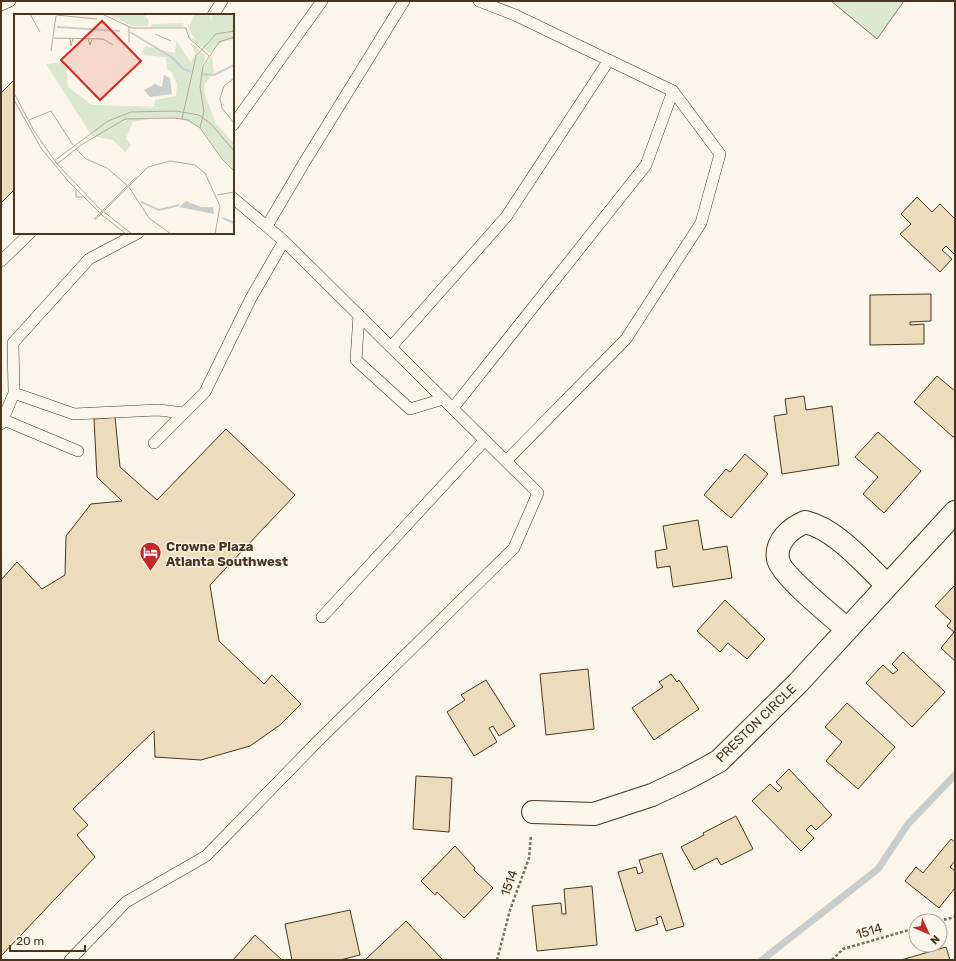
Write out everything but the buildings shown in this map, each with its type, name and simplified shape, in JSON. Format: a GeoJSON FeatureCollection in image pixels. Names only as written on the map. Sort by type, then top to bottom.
{"type":"FeatureCollection","features":[{"type":"Feature","properties":{"kind":"street","name":"PRESTON CIRCLE"},"geometry":{"type":"LineString","coordinates":[[533,812],[594,814],[652,795],[719,761],[771,712],[955,512]]}},
{"type":"Feature","properties":{"kind":"street"},"geometry":{"type":"LineString","coordinates":[[847,629],[785,573],[778,559],[780,542],[791,528],[805,522],[820,526],[839,540],[887,585]]}},
{"type":"Feature","properties":{"kind":"lane"},"geometry":{"type":"LineString","coordinates":[[1,5],[10,1]]}},
{"type":"Feature","properties":{"kind":"lane"},"geometry":{"type":"LineString","coordinates":[[213,14],[222,1]]}},
{"type":"Feature","properties":{"kind":"lane"},"geometry":{"type":"LineString","coordinates":[[234,124],[322,1]]}},
{"type":"Feature","properties":{"kind":"lane"},"geometry":{"type":"LineString","coordinates":[[268,226],[304,163],[404,1]]}},
{"type":"Feature","properties":{"kind":"lane"},"geometry":{"type":"LineString","coordinates":[[479,1],[515,15],[673,92],[720,154],[701,223],[626,338],[506,461]]}},
{"type":"Feature","properties":{"kind":"lane"},"geometry":{"type":"LineString","coordinates":[[391,347],[506,217],[608,60]]}},
{"type":"Feature","properties":{"kind":"lane"},"geometry":{"type":"LineString","coordinates":[[453,408],[646,164],[673,92]]}},
{"type":"Feature","properties":{"kind":"lane"},"geometry":{"type":"LineString","coordinates":[[70,960],[126,902],[206,856],[317,742],[514,548],[538,493],[284,241],[234,199]]}},
{"type":"Feature","properties":{"kind":"lane"},"geometry":{"type":"LineString","coordinates":[[1,261],[29,234]]}},
{"type":"Feature","properties":{"kind":"lane"},"geometry":{"type":"LineString","coordinates":[[78,451],[2,420],[14,393],[13,343],[89,259],[136,234]]}},
{"type":"Feature","properties":{"kind":"lane"},"geometry":{"type":"LineString","coordinates":[[154,443],[205,392],[252,298],[284,241]]}},
{"type":"Feature","properties":{"kind":"lane"},"geometry":{"type":"LineString","coordinates":[[359,315],[356,360],[410,409],[443,398]]}},
{"type":"Feature","properties":{"kind":"lane"},"geometry":{"type":"LineString","coordinates":[[14,393],[74,414],[158,410],[184,413]]}},
{"type":"Feature","properties":{"kind":"lane"},"geometry":{"type":"LineString","coordinates":[[322,617],[485,440]]}},
{"type":"Feature","properties":{"kind":"path","name":"1514"},"geometry":{"type":"LineString","coordinates":[[497,960],[510,910],[529,858],[533,812]]}},
{"type":"Feature","properties":{"kind":"path","name":"1514"},"geometry":{"type":"LineString","coordinates":[[832,960],[843,949],[908,930]]}},
{"type":"Feature","properties":{"kind":"green space"},"geometry":{"type":"Polygon","coordinates":[[[831,1],[904,1],[877,39],[831,1]]]}},
{"type":"Feature","properties":{"kind":"waterway"},"geometry":{"type":"LineString","coordinates":[[762,960],[878,869],[908,824],[955,775]]}},
{"type":"Feature","properties":{"kind":"place","name":"Crowne Plaza Atlanta Southwest"},"geometry":{"type":"Point","coordinates":[151,572]}}]}
